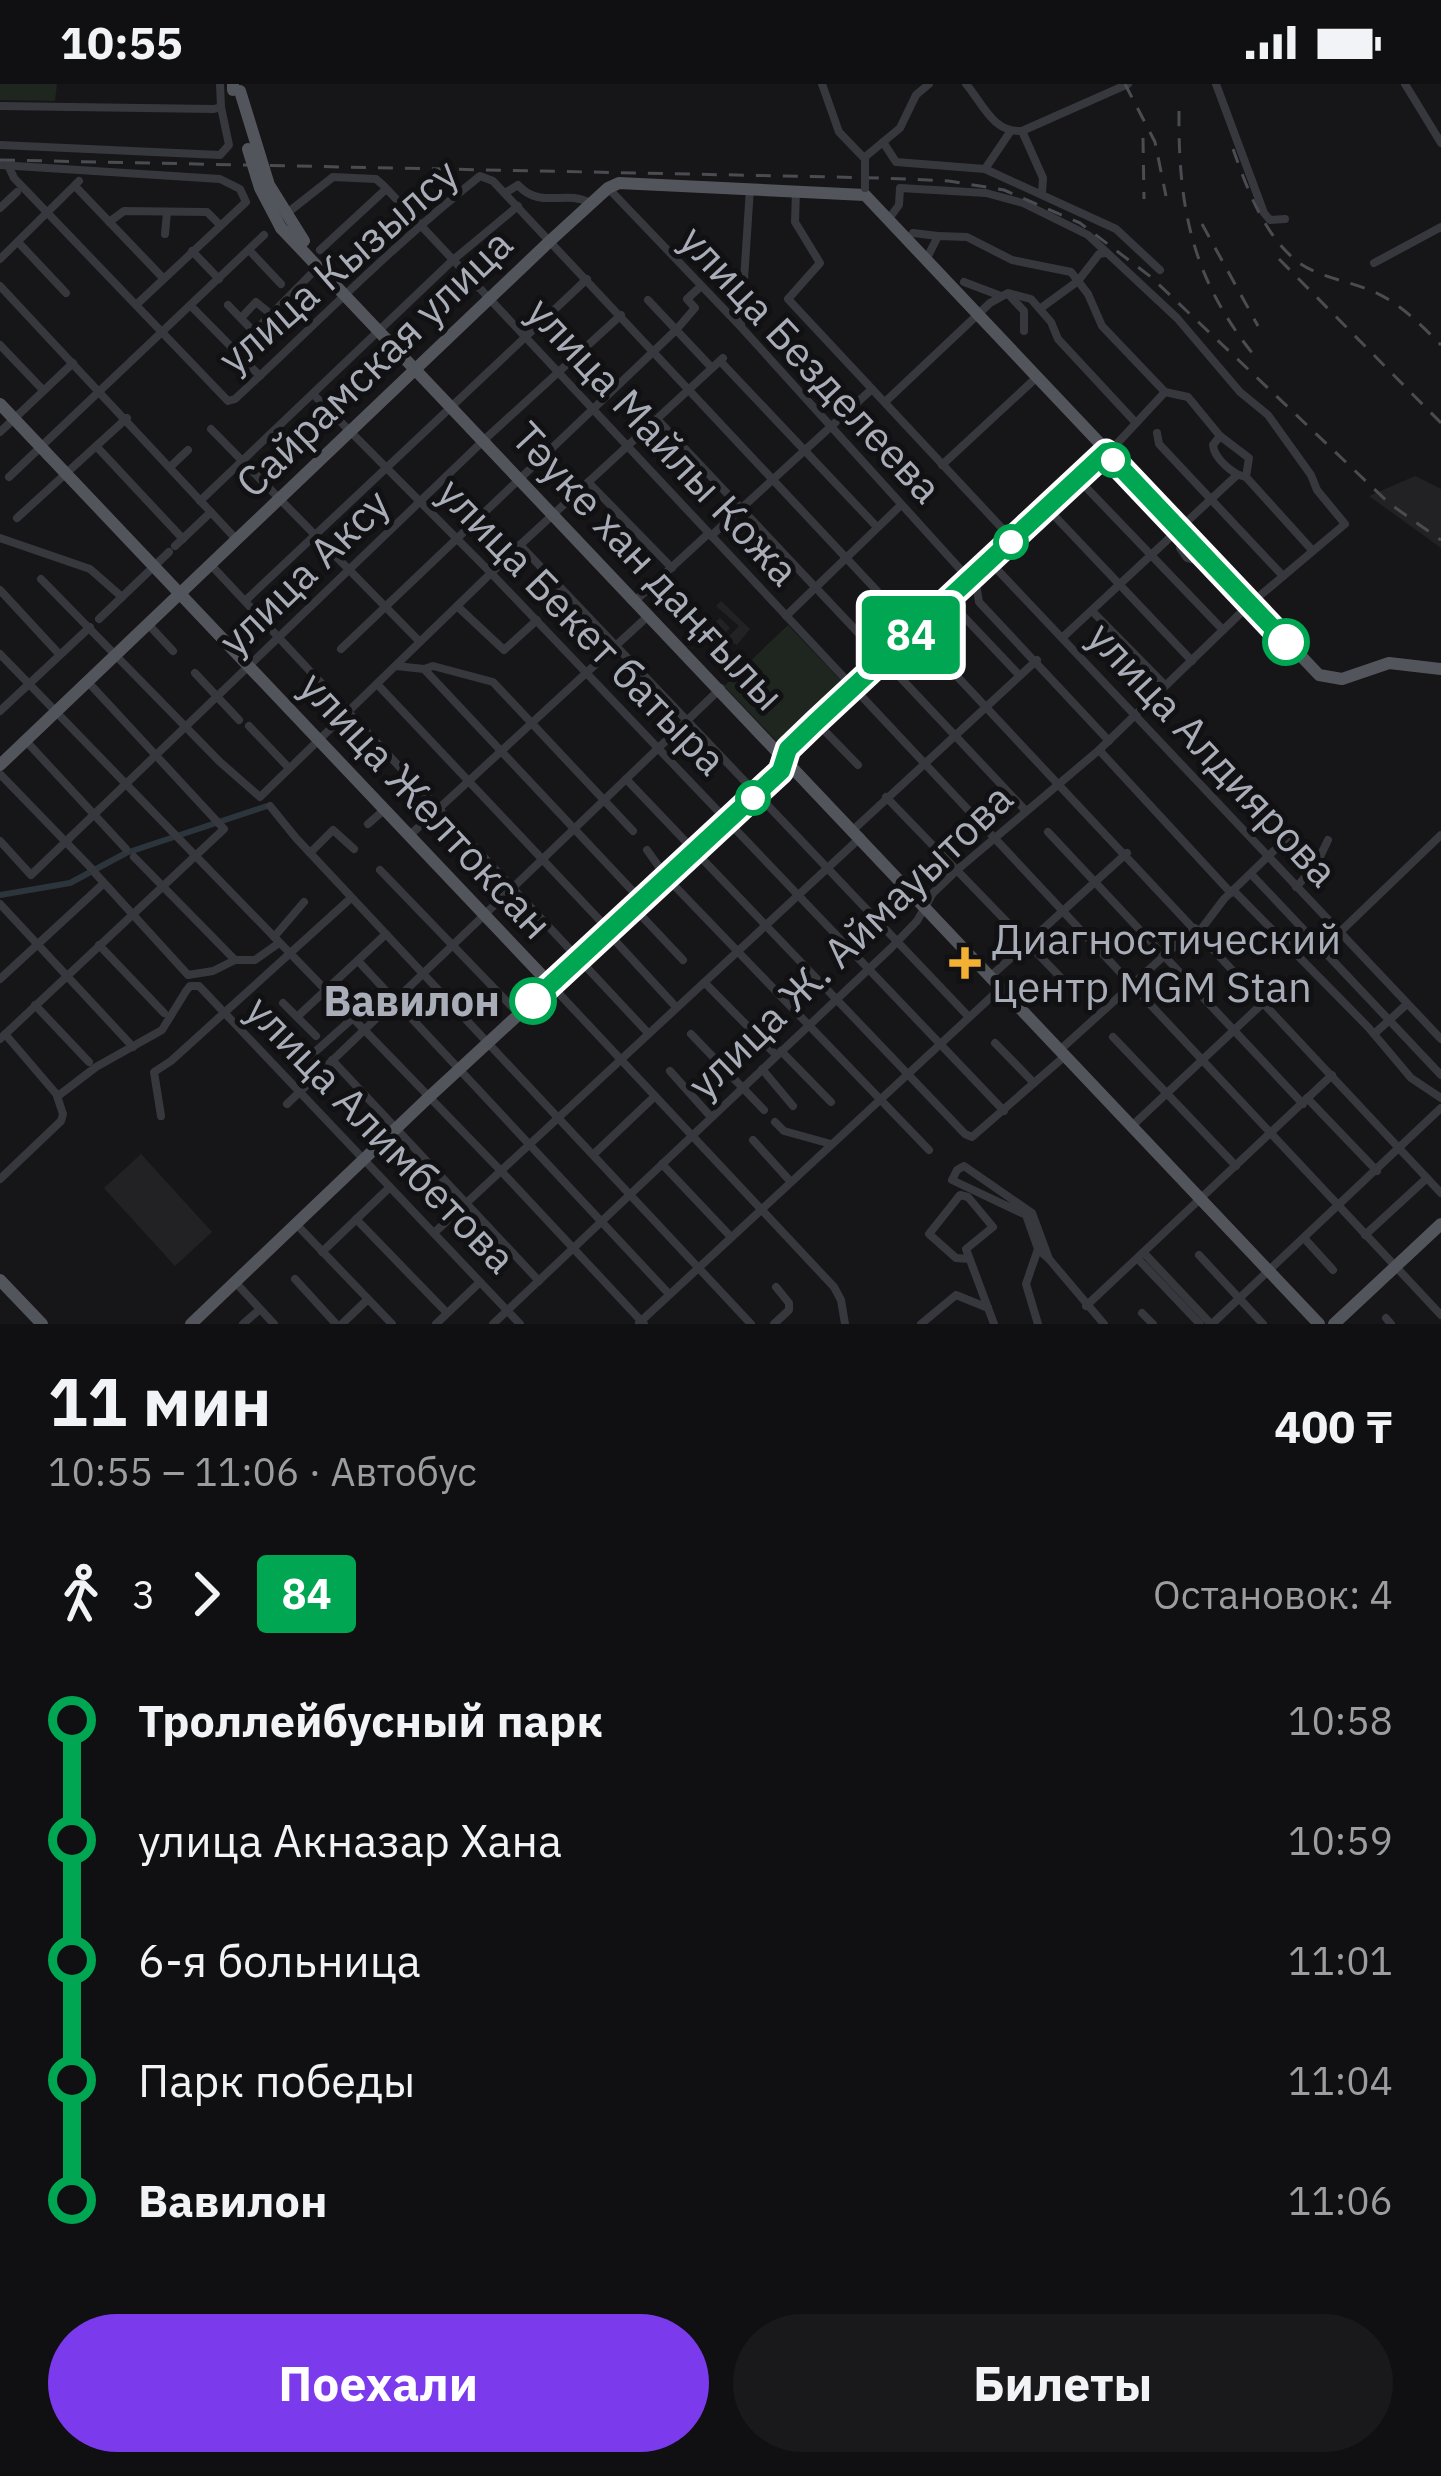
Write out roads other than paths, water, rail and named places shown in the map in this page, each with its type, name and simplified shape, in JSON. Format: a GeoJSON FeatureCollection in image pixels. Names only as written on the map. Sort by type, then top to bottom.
{"type":"FeatureCollection","features":[{"type":"Feature","properties":{"kind":"main road","name":"Тәуке хан даңғылы"},"geometry":{"type":"LineString","coordinates":[[231,88],[259,185],[280,228],[1326,1324]]}},
{"type":"Feature","properties":{"kind":"main road","name":"Тәуке хан даңғылы"},"geometry":{"type":"LineString","coordinates":[[231,88],[268,185],[345,293]]}},
{"type":"Feature","properties":{"kind":"main road"},"geometry":{"type":"LineString","coordinates":[[608,188],[619,183],[865,192],[887,221],[1309,666],[1326,679],[1342,679],[1389,663],[1441,669]]}},
{"type":"Feature","properties":{"kind":"main road","name":"Сайрамская улица"},"geometry":{"type":"LineString","coordinates":[[0,770],[117,653],[608,188]]}},
{"type":"Feature","properties":{"kind":"main road","name":"улица Желтоксан"},"geometry":{"type":"LineString","coordinates":[[0,404],[550,985]]}},
{"type":"Feature","properties":{"kind":"main road"},"geometry":{"type":"LineString","coordinates":[[191,1324],[487,1042],[759,793],[781,771],[786,757]]}},
{"type":"Feature","properties":{"kind":"main road"},"geometry":{"type":"LineString","coordinates":[[1326,1324],[1395,1269],[1441,1224]]}},
{"type":"Feature","properties":{"kind":"main road"},"geometry":{"type":"LineString","coordinates":[[0,1280],[42,1324]]}},
{"type":"Feature","properties":{"kind":"street"},"geometry":{"type":"LineString","coordinates":[[822,84],[839,132],[865,159],[865,192]]}},
{"type":"Feature","properties":{"kind":"street"},"geometry":{"type":"LineString","coordinates":[[865,159],[899,128],[916,95],[929,84]]}},
{"type":"Feature","properties":{"kind":"street"},"geometry":{"type":"LineString","coordinates":[[966,84],[1000,128],[1010,132],[1022,131],[1127,84]]}},
{"type":"Feature","properties":{"kind":"street"},"geometry":{"type":"LineString","coordinates":[[1216,84],[1264,213],[1270,220],[1285,219]]}},
{"type":"Feature","properties":{"kind":"street"},"geometry":{"type":"LineString","coordinates":[[1405,84],[1441,143]]}},
{"type":"Feature","properties":{"kind":"street"},"geometry":{"type":"LineString","coordinates":[[0,145],[220,154],[229,145],[221,107],[231,88]]}},
{"type":"Feature","properties":{"kind":"street"},"geometry":{"type":"LineString","coordinates":[[0,106],[221,107]]}},
{"type":"Feature","properties":{"kind":"street"},"geometry":{"type":"LineString","coordinates":[[1022,131],[1043,178],[1042,193]]}},
{"type":"Feature","properties":{"kind":"street"},"geometry":{"type":"LineString","coordinates":[[985,169],[1010,132]]}},
{"type":"Feature","properties":{"kind":"street"},"geometry":{"type":"LineString","coordinates":[[884,142],[896,162],[985,169],[1042,193],[1116,229],[1160,270]]}},
{"type":"Feature","properties":{"kind":"street"},"geometry":{"type":"LineString","coordinates":[[4,165],[162,333]]}},
{"type":"Feature","properties":{"kind":"street"},"geometry":{"type":"LineString","coordinates":[[4,165],[220,179],[240,189],[247,198],[136,305]]}},
{"type":"Feature","properties":{"kind":"street"},"geometry":{"type":"LineString","coordinates":[[0,175],[14,178]]}},
{"type":"Feature","properties":{"kind":"street","name":"улица Кызылсу"},"geometry":{"type":"LineString","coordinates":[[162,333],[229,401],[480,176],[506,193]]}},
{"type":"Feature","properties":{"kind":"street"},"geometry":{"type":"LineString","coordinates":[[291,210],[333,177],[376,179],[384,188],[320,250]]}},
{"type":"Feature","properties":{"kind":"street"},"geometry":{"type":"LineString","coordinates":[[0,259],[77,183],[164,278]]}},
{"type":"Feature","properties":{"kind":"street"},"geometry":{"type":"LineString","coordinates":[[591,203],[575,196],[543,200],[516,185],[506,193],[1441,1193]]}},
{"type":"Feature","properties":{"kind":"street","name":"улица Майлы Кожа"},"geometry":{"type":"LineString","coordinates":[[384,188],[1441,1315]]}},
{"type":"Feature","properties":{"kind":"street","name":"улица Безделеева"},"geometry":{"type":"LineString","coordinates":[[608,188],[972,578],[979,602],[1109,741]]}},
{"type":"Feature","properties":{"kind":"street"},"geometry":{"type":"LineString","coordinates":[[741,327],[750,188]]}},
{"type":"Feature","properties":{"kind":"street"},"geometry":{"type":"LineString","coordinates":[[887,221],[898,205],[900,188],[986,193],[1061,219],[1088,235],[1106,254]]}},
{"type":"Feature","properties":{"kind":"street"},"geometry":{"type":"LineString","coordinates":[[796,190],[795,222],[820,263],[788,298],[1013,540]]}},
{"type":"Feature","properties":{"kind":"street"},"geometry":{"type":"LineString","coordinates":[[0,208],[16,192]]}},
{"type":"Feature","properties":{"kind":"street"},"geometry":{"type":"LineString","coordinates":[[200,501],[453,260],[518,206]]}},
{"type":"Feature","properties":{"kind":"street"},"geometry":{"type":"LineString","coordinates":[[109,222],[122,211],[210,213],[220,225]]}},
{"type":"Feature","properties":{"kind":"street"},"geometry":{"type":"LineString","coordinates":[[165,234],[167,212]]}},
{"type":"Feature","properties":{"kind":"street"},"geometry":{"type":"LineString","coordinates":[[1374,263],[1441,227]]}},
{"type":"Feature","properties":{"kind":"street"},"geometry":{"type":"LineString","coordinates":[[913,233],[967,237],[1012,260],[1071,272],[1102,326],[1166,392],[1188,397],[1220,436],[1250,458],[1242,476],[1062,638]]}},
{"type":"Feature","properties":{"kind":"street"},"geometry":{"type":"LineString","coordinates":[[9,477],[264,235]]}},
{"type":"Feature","properties":{"kind":"street"},"geometry":{"type":"LineString","coordinates":[[925,261],[938,236]]}},
{"type":"Feature","properties":{"kind":"street"},"geometry":{"type":"LineString","coordinates":[[18,242],[66,293]]}},
{"type":"Feature","properties":{"kind":"street"},"geometry":{"type":"LineString","coordinates":[[249,250],[281,284]]}},
{"type":"Feature","properties":{"kind":"street"},"geometry":{"type":"LineString","coordinates":[[192,251],[219,279]]}},
{"type":"Feature","properties":{"kind":"street"},"geometry":{"type":"LineString","coordinates":[[1041,308],[1078,281],[1099,254],[1106,254]]}},
{"type":"Feature","properties":{"kind":"street","name":"улица Ж. Аймауытова"},"geometry":{"type":"LineString","coordinates":[[493,1324],[898,940],[957,870],[1099,750],[1250,604],[1345,524],[1268,416],[1240,392],[1177,318],[1106,254]]}},
{"type":"Feature","properties":{"kind":"street"},"geometry":{"type":"LineString","coordinates":[[235,351],[317,268]]}},
{"type":"Feature","properties":{"kind":"street"},"geometry":{"type":"LineString","coordinates":[[245,601],[587,278]]}},
{"type":"Feature","properties":{"kind":"street"},"geometry":{"type":"LineString","coordinates":[[964,282],[1004,295],[1024,310],[1024,331]]}},
{"type":"Feature","properties":{"kind":"street"},"geometry":{"type":"LineString","coordinates":[[0,286],[237,540]]}},
{"type":"Feature","properties":{"kind":"street"},"geometry":{"type":"LineString","coordinates":[[341,649],[676,330],[695,308],[687,299],[700,287]]}},
{"type":"Feature","properties":{"kind":"street"},"geometry":{"type":"LineString","coordinates":[[884,403],[979,315],[1004,295],[1020,294],[1041,308],[1058,339],[1136,423]]}},
{"type":"Feature","properties":{"kind":"street"},"geometry":{"type":"LineString","coordinates":[[648,300],[676,330],[718,362],[877,527]]}},
{"type":"Feature","properties":{"kind":"street"},"geometry":{"type":"LineString","coordinates":[[241,318],[256,302],[272,314]]}},
{"type":"Feature","properties":{"kind":"street"},"geometry":{"type":"LineString","coordinates":[[228,305],[254,332]]}},
{"type":"Feature","properties":{"kind":"street"},"geometry":{"type":"LineString","coordinates":[[191,306],[260,376]]}},
{"type":"Feature","properties":{"kind":"street","name":"улица Аксу"},"geometry":{"type":"LineString","coordinates":[[0,841],[31,875],[485,439],[621,315]]}},
{"type":"Feature","properties":{"kind":"street"},"geometry":{"type":"LineString","coordinates":[[0,345],[43,390]]}},
{"type":"Feature","properties":{"kind":"street"},"geometry":{"type":"LineString","coordinates":[[0,432],[73,362]]}},
{"type":"Feature","properties":{"kind":"street"},"geometry":{"type":"LineString","coordinates":[[41,579],[260,797],[520,544],[718,362]]}},
{"type":"Feature","properties":{"kind":"street"},"geometry":{"type":"LineString","coordinates":[[942,465],[1036,378]]}},
{"type":"Feature","properties":{"kind":"street"},"geometry":{"type":"LineString","coordinates":[[637,600],[872,389]]}},
{"type":"Feature","properties":{"kind":"street"},"geometry":{"type":"LineString","coordinates":[[786,757],[816,722],[1166,392]]}},
{"type":"Feature","properties":{"kind":"street","name":"улица Бекет батыра"},"geometry":{"type":"LineString","coordinates":[[314,394],[589,674],[1004,1111]]}},
{"type":"Feature","properties":{"kind":"street"},"geometry":{"type":"LineString","coordinates":[[17,518],[127,418]]}},
{"type":"Feature","properties":{"kind":"street"},"geometry":{"type":"LineString","coordinates":[[657,419],[1027,811]]}},
{"type":"Feature","properties":{"kind":"street"},"geometry":{"type":"LineString","coordinates":[[211,429],[420,642]]}},
{"type":"Feature","properties":{"kind":"street"},"geometry":{"type":"LineString","coordinates":[[1157,434],[1159,444],[1283,576]]}},
{"type":"Feature","properties":{"kind":"street"},"geometry":{"type":"LineString","coordinates":[[1220,436],[1212,448],[1312,550]]}},
{"type":"Feature","properties":{"kind":"street"},"geometry":{"type":"LineString","coordinates":[[97,447],[176,546]]}},
{"type":"Feature","properties":{"kind":"street"},"geometry":{"type":"LineString","coordinates":[[170,466],[188,449]]}},
{"type":"Feature","properties":{"kind":"street"},"geometry":{"type":"LineString","coordinates":[[1078,478],[1223,630]]}},
{"type":"Feature","properties":{"kind":"street"},"geometry":{"type":"LineString","coordinates":[[588,482],[672,568]]}},
{"type":"Feature","properties":{"kind":"street"},"geometry":{"type":"LineString","coordinates":[[786,616],[901,505]]}},
{"type":"Feature","properties":{"kind":"street"},"geometry":{"type":"LineString","coordinates":[[1047,508],[1192,661]]}},
{"type":"Feature","properties":{"kind":"street"},"geometry":{"type":"LineString","coordinates":[[99,619],[211,512]]}},
{"type":"Feature","properties":{"kind":"street"},"geometry":{"type":"LineString","coordinates":[[0,538],[90,569],[122,597]]}},
{"type":"Feature","properties":{"kind":"street"},"geometry":{"type":"LineString","coordinates":[[520,544],[968,1016]]}},
{"type":"Feature","properties":{"kind":"street","name":"улица Алдиярова"},"geometry":{"type":"LineString","coordinates":[[990,562],[1441,1040]]}},
{"type":"Feature","properties":{"kind":"street"},"geometry":{"type":"LineString","coordinates":[[211,565],[648,1033]]}},
{"type":"Feature","properties":{"kind":"street"},"geometry":{"type":"LineString","coordinates":[[0,590],[60,655]]}},
{"type":"Feature","properties":{"kind":"street"},"geometry":{"type":"LineString","coordinates":[[949,601],[1019,675]]}},
{"type":"Feature","properties":{"kind":"street"},"geometry":{"type":"LineString","coordinates":[[457,606],[504,650],[537,620]]}},
{"type":"Feature","properties":{"kind":"street"},"geometry":{"type":"LineString","coordinates":[[1093,611],[1165,686]]}},
{"type":"Feature","properties":{"kind":"street"},"geometry":{"type":"LineString","coordinates":[[410,835],[651,615]]}},
{"type":"Feature","properties":{"kind":"street"},"geometry":{"type":"LineString","coordinates":[[148,624],[172,651]]}},
{"type":"Feature","properties":{"kind":"street"},"geometry":{"type":"LineString","coordinates":[[0,711],[90,627]]}},
{"type":"Feature","properties":{"kind":"street"},"geometry":{"type":"LineString","coordinates":[[0,654],[502,1172],[641,1323],[968,1016],[1027,943],[1126,853]]}},
{"type":"Feature","properties":{"kind":"street"},"geometry":{"type":"LineString","coordinates":[[434,1233],[829,867],[886,797],[1037,660]]}},
{"type":"Feature","properties":{"kind":"street"},"geometry":{"type":"LineString","coordinates":[[395,665],[433,666],[493,682],[633,831]]}},
{"type":"Feature","properties":{"kind":"street"},"geometry":{"type":"LineString","coordinates":[[424,669],[574,828],[683,960]]}},
{"type":"Feature","properties":{"kind":"street"},"geometry":{"type":"LineString","coordinates":[[195,673],[289,768]]}},
{"type":"Feature","properties":{"kind":"street"},"geometry":{"type":"LineString","coordinates":[[0,1179],[62,1121],[59,1100],[3,1036],[195,856],[221,823],[88,682]]}},
{"type":"Feature","properties":{"kind":"street"},"geometry":{"type":"LineString","coordinates":[[377,683],[676,1007]]}},
{"type":"Feature","properties":{"kind":"street"},"geometry":{"type":"LineString","coordinates":[[287,1104],[720,689]]}},
{"type":"Feature","properties":{"kind":"street"},"geometry":{"type":"LineString","coordinates":[[816,722],[858,765]]}},
{"type":"Feature","properties":{"kind":"street"},"geometry":{"type":"LineString","coordinates":[[26,741],[235,960]]}},
{"type":"Feature","properties":{"kind":"street"},"geometry":{"type":"LineString","coordinates":[[1099,750],[1411,1078],[1441,1098]]}},
{"type":"Feature","properties":{"kind":"street"},"geometry":{"type":"LineString","coordinates":[[0,770],[188,975],[213,971],[235,960],[255,960],[304,902]]}},
{"type":"Feature","properties":{"kind":"street"},"geometry":{"type":"LineString","coordinates":[[626,779],[965,1135],[972,1137],[1163,956],[1197,930],[1286,839],[1296,848],[1291,853]]}},
{"type":"Feature","properties":{"kind":"street"},"geometry":{"type":"LineString","coordinates":[[886,797],[1065,982]]}},
{"type":"Feature","properties":{"kind":"street"},"geometry":{"type":"LineString","coordinates":[[270,806],[751,1324]]}},
{"type":"Feature","properties":{"kind":"street"},"geometry":{"type":"LineString","coordinates":[[368,824],[385,809]]}},
{"type":"Feature","properties":{"kind":"street"},"geometry":{"type":"LineString","coordinates":[[310,853],[333,830],[354,849]]}},
{"type":"Feature","properties":{"kind":"street"},"geometry":{"type":"LineString","coordinates":[[1048,832],[1233,1030],[1377,1171]]}},
{"type":"Feature","properties":{"kind":"street"},"geometry":{"type":"LineString","coordinates":[[1339,933],[1441,835]]}},
{"type":"Feature","properties":{"kind":"street"},"geometry":{"type":"LineString","coordinates":[[1296,887],[1315,867],[1328,840]]}},
{"type":"Feature","properties":{"kind":"street"},"geometry":{"type":"LineString","coordinates":[[647,850],[667,878],[929,1150]]}},
{"type":"Feature","properties":{"kind":"street"},"geometry":{"type":"LineString","coordinates":[[380,870],[519,1014]]}},
{"type":"Feature","properties":{"kind":"street"},"geometry":{"type":"LineString","coordinates":[[1251,874],[1441,1075]]}},
{"type":"Feature","properties":{"kind":"street"},"geometry":{"type":"LineString","coordinates":[[1,976],[103,884]]}},
{"type":"Feature","properties":{"kind":"street"},"geometry":{"type":"LineString","coordinates":[[161,1116],[154,1072],[351,898]]}},
{"type":"Feature","properties":{"kind":"street"},"geometry":{"type":"LineString","coordinates":[[0,904],[133,1047],[85,1075],[59,1100]]}},
{"type":"Feature","properties":{"kind":"street"},"geometry":{"type":"LineString","coordinates":[[297,1017],[386,934]]}},
{"type":"Feature","properties":{"kind":"street"},"geometry":{"type":"LineString","coordinates":[[99,945],[164,1013]]}},
{"type":"Feature","properties":{"kind":"street"},"geometry":{"type":"LineString","coordinates":[[358,962],[669,1294]]}},
{"type":"Feature","properties":{"kind":"street"},"geometry":{"type":"LineString","coordinates":[[705,983],[831,1102]]}},
{"type":"Feature","properties":{"kind":"street","name":"улица Желтоксан"},"geometry":{"type":"LineString","coordinates":[[550,985],[834,1287],[844,1324]]}},
{"type":"Feature","properties":{"kind":"street","name":"улица Алимбетова"},"geometry":{"type":"LineString","coordinates":[[133,1047],[162,1030],[190,986],[199,986],[520,1324]]}},
{"type":"Feature","properties":{"kind":"street"},"geometry":{"type":"LineString","coordinates":[[1134,1124],[1263,1003]]}},
{"type":"Feature","properties":{"kind":"street"},"geometry":{"type":"LineString","coordinates":[[283,1004],[316,1036]]}},
{"type":"Feature","properties":{"kind":"street"},"geometry":{"type":"LineString","coordinates":[[1374,1034],[1407,1004]]}},
{"type":"Feature","properties":{"kind":"street"},"geometry":{"type":"LineString","coordinates":[[35,1005],[89,1062]]}},
{"type":"Feature","properties":{"kind":"street"},"geometry":{"type":"LineString","coordinates":[[307,1059],[353,1018]]}},
{"type":"Feature","properties":{"kind":"street"},"geometry":{"type":"LineString","coordinates":[[691,1034],[764,1110]]}},
{"type":"Feature","properties":{"kind":"street"},"geometry":{"type":"LineString","coordinates":[[1113,1037],[1237,1166]]}},
{"type":"Feature","properties":{"kind":"street"},"geometry":{"type":"LineString","coordinates":[[995,1043],[1034,1083]]}},
{"type":"Feature","properties":{"kind":"street"},"geometry":{"type":"LineString","coordinates":[[332,1060],[539,1281]]}},
{"type":"Feature","properties":{"kind":"street"},"geometry":{"type":"LineString","coordinates":[[762,1069],[793,1106]]}},
{"type":"Feature","properties":{"kind":"street"},"geometry":{"type":"LineString","coordinates":[[670,1072],[711,1117]]}},
{"type":"Feature","properties":{"kind":"street"},"geometry":{"type":"LineString","coordinates":[[1087,1306],[1332,1075]]}},
{"type":"Feature","properties":{"kind":"street"},"geometry":{"type":"LineString","coordinates":[[595,1153],[655,1096]]}},
{"type":"Feature","properties":{"kind":"street"},"geometry":{"type":"LineString","coordinates":[[1141,1256],[1211,1324],[1441,1108]]}},
{"type":"Feature","properties":{"kind":"street"},"geometry":{"type":"LineString","coordinates":[[775,1122],[784,1131],[831,1144]]}},
{"type":"Feature","properties":{"kind":"street"},"geometry":{"type":"LineString","coordinates":[[753,1140],[790,1181]]}},
{"type":"Feature","properties":{"kind":"street"},"geometry":{"type":"LineString","coordinates":[[662,1164],[731,1237]]}},
{"type":"Feature","properties":{"kind":"street"},"geometry":{"type":"LineString","coordinates":[[1048,1259],[1031,1213],[964,1166],[957,1169],[952,1180],[984,1197],[1001,1199],[1026,1215],[1037,1248],[1104,1324]]}},
{"type":"Feature","properties":{"kind":"street"},"geometry":{"type":"LineString","coordinates":[[1365,1235],[1427,1178]]}},
{"type":"Feature","properties":{"kind":"street"},"geometry":{"type":"LineString","coordinates":[[322,1252],[390,1187]]}},
{"type":"Feature","properties":{"kind":"street"},"geometry":{"type":"LineString","coordinates":[[969,1259],[956,1258],[929,1234],[958,1196],[968,1197],[993,1229],[967,1247],[994,1324]]}},
{"type":"Feature","properties":{"kind":"street"},"geometry":{"type":"LineString","coordinates":[[356,1219],[448,1313]]}},
{"type":"Feature","properties":{"kind":"street"},"geometry":{"type":"LineString","coordinates":[[296,1224],[392,1324]]}},
{"type":"Feature","properties":{"kind":"street"},"geometry":{"type":"LineString","coordinates":[[1304,1238],[1334,1270]]}},
{"type":"Feature","properties":{"kind":"street"},"geometry":{"type":"LineString","coordinates":[[1037,1248],[1026,1284],[1038,1324]]}},
{"type":"Feature","properties":{"kind":"street"},"geometry":{"type":"LineString","coordinates":[[1199,1255],[1263,1324]]}},
{"type":"Feature","properties":{"kind":"street"},"geometry":{"type":"LineString","coordinates":[[1141,1256],[1200,1324]]}},
{"type":"Feature","properties":{"kind":"street"},"geometry":{"type":"LineString","coordinates":[[295,1279],[339,1324],[368,1299]]}},
{"type":"Feature","properties":{"kind":"street"},"geometry":{"type":"LineString","coordinates":[[235,1282],[274,1324]]}},
{"type":"Feature","properties":{"kind":"street"},"geometry":{"type":"LineString","coordinates":[[436,1324],[480,1282]]}},
{"type":"Feature","properties":{"kind":"street"},"geometry":{"type":"LineString","coordinates":[[774,1324],[789,1310],[776,1287]]}},
{"type":"Feature","properties":{"kind":"street"},"geometry":{"type":"LineString","coordinates":[[921,1324],[956,1295],[988,1309]]}},
{"type":"Feature","properties":{"kind":"street"},"geometry":{"type":"LineString","coordinates":[[243,1324],[260,1309]]}},
{"type":"Feature","properties":{"kind":"street"},"geometry":{"type":"LineString","coordinates":[[1142,1313],[1153,1324]]}},
{"type":"Feature","properties":{"kind":"waterway"},"geometry":{"type":"LineString","coordinates":[[0,895],[70,883],[126,853],[267,806]]}},
{"type":"Feature","properties":{"kind":"railway"},"geometry":{"type":"LineString","coordinates":[[1125,84],[1155,142],[1166,196]]}},
{"type":"Feature","properties":{"kind":"railway"},"geometry":{"type":"LineString","coordinates":[[1179,111],[1182,181],[1194,243],[1218,301],[1257,359]]}},
{"type":"Feature","properties":{"kind":"railway"},"geometry":{"type":"LineString","coordinates":[[1143,138],[1144,199]]}},
{"type":"Feature","properties":{"kind":"railway"},"geometry":{"type":"LineString","coordinates":[[1233,149],[1258,210],[1286,251],[1314,271],[1388,299],[1441,345]]}},
{"type":"Feature","properties":{"kind":"railway"},"geometry":{"type":"LineString","coordinates":[[0,160],[882,178],[1004,190],[1080,223],[1151,277],[1390,504],[1441,540]]}},
{"type":"Feature","properties":{"kind":"railway"},"geometry":{"type":"LineString","coordinates":[[1202,224],[1258,326]]}},
{"type":"Feature","properties":{"kind":"railway"},"geometry":{"type":"LineString","coordinates":[[1279,259],[1441,423]]}},
{"type":"Feature","properties":{"kind":"place","name":"Диагностический центр MGM Stan"},"geometry":{"type":"Point","coordinates":[965,963]}},
{"type":"Feature","properties":{"kind":"place","name":"Вавилон"},"geometry":{"type":"Point","coordinates":[533,1001]}}]}
